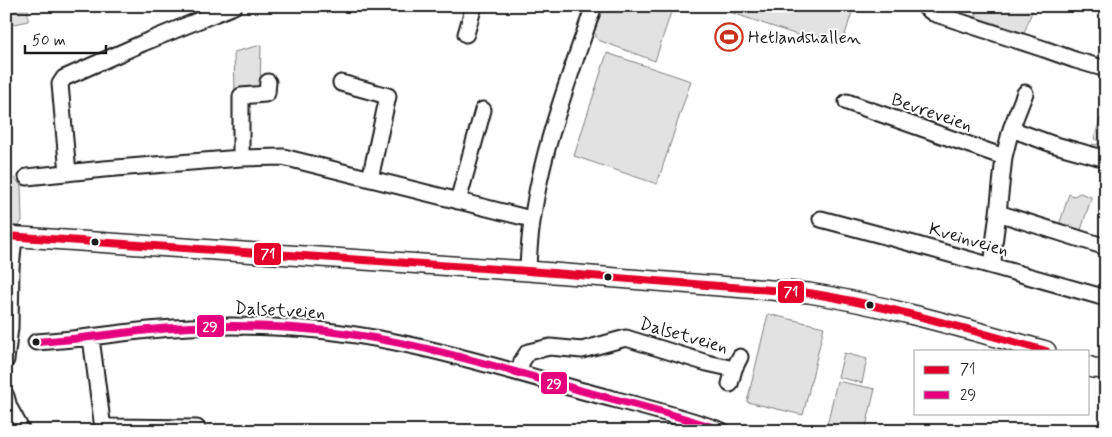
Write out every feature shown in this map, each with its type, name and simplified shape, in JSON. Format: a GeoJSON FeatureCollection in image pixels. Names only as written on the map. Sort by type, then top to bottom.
{"type":"FeatureCollection","features":[{"type":"Feature","properties":{"kind":"main road"},"geometry":{"type":"LineString","coordinates":[[10,236],[528,271],[809,293],[854,300],[1042,350]]}},
{"type":"Feature","properties":{"kind":"main road"},"geometry":{"type":"LineString","coordinates":[[1090,358],[1106,358]]}},
{"type":"Feature","properties":{"kind":"main road"},"geometry":{"type":"LineString","coordinates":[[1090,367],[1106,366]]}},
{"type":"Feature","properties":{"kind":"street"},"geometry":{"type":"LineString","coordinates":[[68,173],[60,84],[64,78],[234,6]]}},
{"type":"Feature","properties":{"kind":"street"},"geometry":{"type":"LineString","coordinates":[[466,34],[474,6]]}},
{"type":"Feature","properties":{"kind":"street"},"geometry":{"type":"LineString","coordinates":[[528,271],[531,219],[552,130],[594,6]]}},
{"type":"Feature","properties":{"kind":"street"},"geometry":{"type":"LineString","coordinates":[[926,7],[933,13],[1106,69]]}},
{"type":"Feature","properties":{"kind":"street"},"geometry":{"type":"LineString","coordinates":[[241,158],[241,96],[267,93],[268,82]]}},
{"type":"Feature","properties":{"kind":"street"},"geometry":{"type":"LineString","coordinates":[[341,83],[388,96],[370,179]]}},
{"type":"Feature","properties":{"kind":"street"},"geometry":{"type":"LineString","coordinates":[[993,266],[1004,157],[1025,93]]}},
{"type":"Feature","properties":{"kind":"street","name":"Bevreveien"},"geometry":{"type":"LineString","coordinates":[[847,102],[1004,157]]}},
{"type":"Feature","properties":{"kind":"street"},"geometry":{"type":"LineString","coordinates":[[458,201],[483,110]]}},
{"type":"Feature","properties":{"kind":"street"},"geometry":{"type":"LineString","coordinates":[[1012,128],[1052,144],[1106,159]]}},
{"type":"Feature","properties":{"kind":"street"},"geometry":{"type":"LineString","coordinates":[[28,177],[241,158],[283,157],[531,219]]}},
{"type":"Feature","properties":{"kind":"street"},"geometry":{"type":"LineString","coordinates":[[998,213],[1106,247]]}},
{"type":"Feature","properties":{"kind":"street","name":"Kveinveien"},"geometry":{"type":"LineString","coordinates":[[821,219],[1106,298]]}},
{"type":"Feature","properties":{"kind":"street"},"geometry":{"type":"LineString","coordinates":[[6,360],[10,328],[10,236]]}},
{"type":"Feature","properties":{"kind":"street","name":"Dalsetveien"},"geometry":{"type":"LineString","coordinates":[[36,342],[204,326],[276,327],[371,337],[421,347],[519,373],[659,411],[722,431]]}},
{"type":"Feature","properties":{"kind":"street"},"geometry":{"type":"LineString","coordinates":[[91,338],[102,421],[107,427],[197,428]]}},
{"type":"Feature","properties":{"kind":"street","name":"Dalsetveien"},"geometry":{"type":"LineString","coordinates":[[519,373],[522,361],[528,352],[550,347],[582,350],[626,338],[707,363],[737,363],[730,384]]}},
{"type":"Feature","properties":{"kind":"street"},"geometry":{"type":"LineString","coordinates":[[6,396],[9,407],[22,431]]}},
{"type":"Feature","properties":{"kind":"shaded area"},"geometry":{"type":"Polygon","coordinates":[[[602,6],[673,6],[655,61],[598,40],[594,32],[602,6]]]}},
{"type":"Feature","properties":{"kind":"shaded area"},"geometry":{"type":"Polygon","coordinates":[[[712,6],[854,6],[842,44],[819,36],[815,41],[712,6]]]}},
{"type":"Feature","properties":{"kind":"shaded area"},"geometry":{"type":"Polygon","coordinates":[[[980,6],[1034,6],[1023,36],[974,20],[980,6]]]}},
{"type":"Feature","properties":{"kind":"shaded area"},"geometry":{"type":"Polygon","coordinates":[[[28,9],[28,21],[6,26],[6,12],[28,9]]]}},
{"type":"Feature","properties":{"kind":"shaded area"},"geometry":{"type":"Polygon","coordinates":[[[261,45],[260,91],[235,91],[234,52],[261,45]]]}},
{"type":"Feature","properties":{"kind":"shaded area"},"geometry":{"type":"Polygon","coordinates":[[[607,53],[691,81],[657,184],[574,156],[607,53]]]}},
{"type":"Feature","properties":{"kind":"shaded area"},"geometry":{"type":"Polygon","coordinates":[[[1100,119],[1106,119],[1106,154],[1090,152],[1092,144],[1097,145],[1099,141],[1094,139],[1100,119]]]}},
{"type":"Feature","properties":{"kind":"shaded area"},"geometry":{"type":"Polygon","coordinates":[[[6,175],[16,179],[21,186],[22,221],[13,230],[6,229],[6,175]]]}},
{"type":"Feature","properties":{"kind":"shaded area"},"geometry":{"type":"Polygon","coordinates":[[[1080,193],[1091,197],[1091,199],[1080,233],[1058,229],[1069,194],[1074,196],[1080,193]]]}},
{"type":"Feature","properties":{"kind":"shaded area"},"geometry":{"type":"Polygon","coordinates":[[[768,314],[824,327],[803,415],[747,402],[768,314]]]}},
{"type":"Feature","properties":{"kind":"shaded area"},"geometry":{"type":"Polygon","coordinates":[[[844,353],[867,359],[862,383],[838,377],[844,353]]]}},
{"type":"Feature","properties":{"kind":"shaded area"},"geometry":{"type":"Polygon","coordinates":[[[837,381],[875,389],[865,431],[853,431],[827,425],[837,381]]]}},
{"type":"Feature","properties":{"kind":"transit line","name":"71"},"geometry":{"type":"LineString","coordinates":[[6,236],[528,271],[809,293],[898,311],[1042,350]]}},
{"type":"Feature","properties":{"kind":"transit line","name":"29"},"geometry":{"type":"LineString","coordinates":[[36,342],[149,330],[211,326],[310,329],[384,340],[457,356],[664,412],[722,431]]}},
{"type":"Feature","properties":{"kind":"place","name":"Hetlandshallen"},"geometry":{"type":"Point","coordinates":[729,37]}}]}
